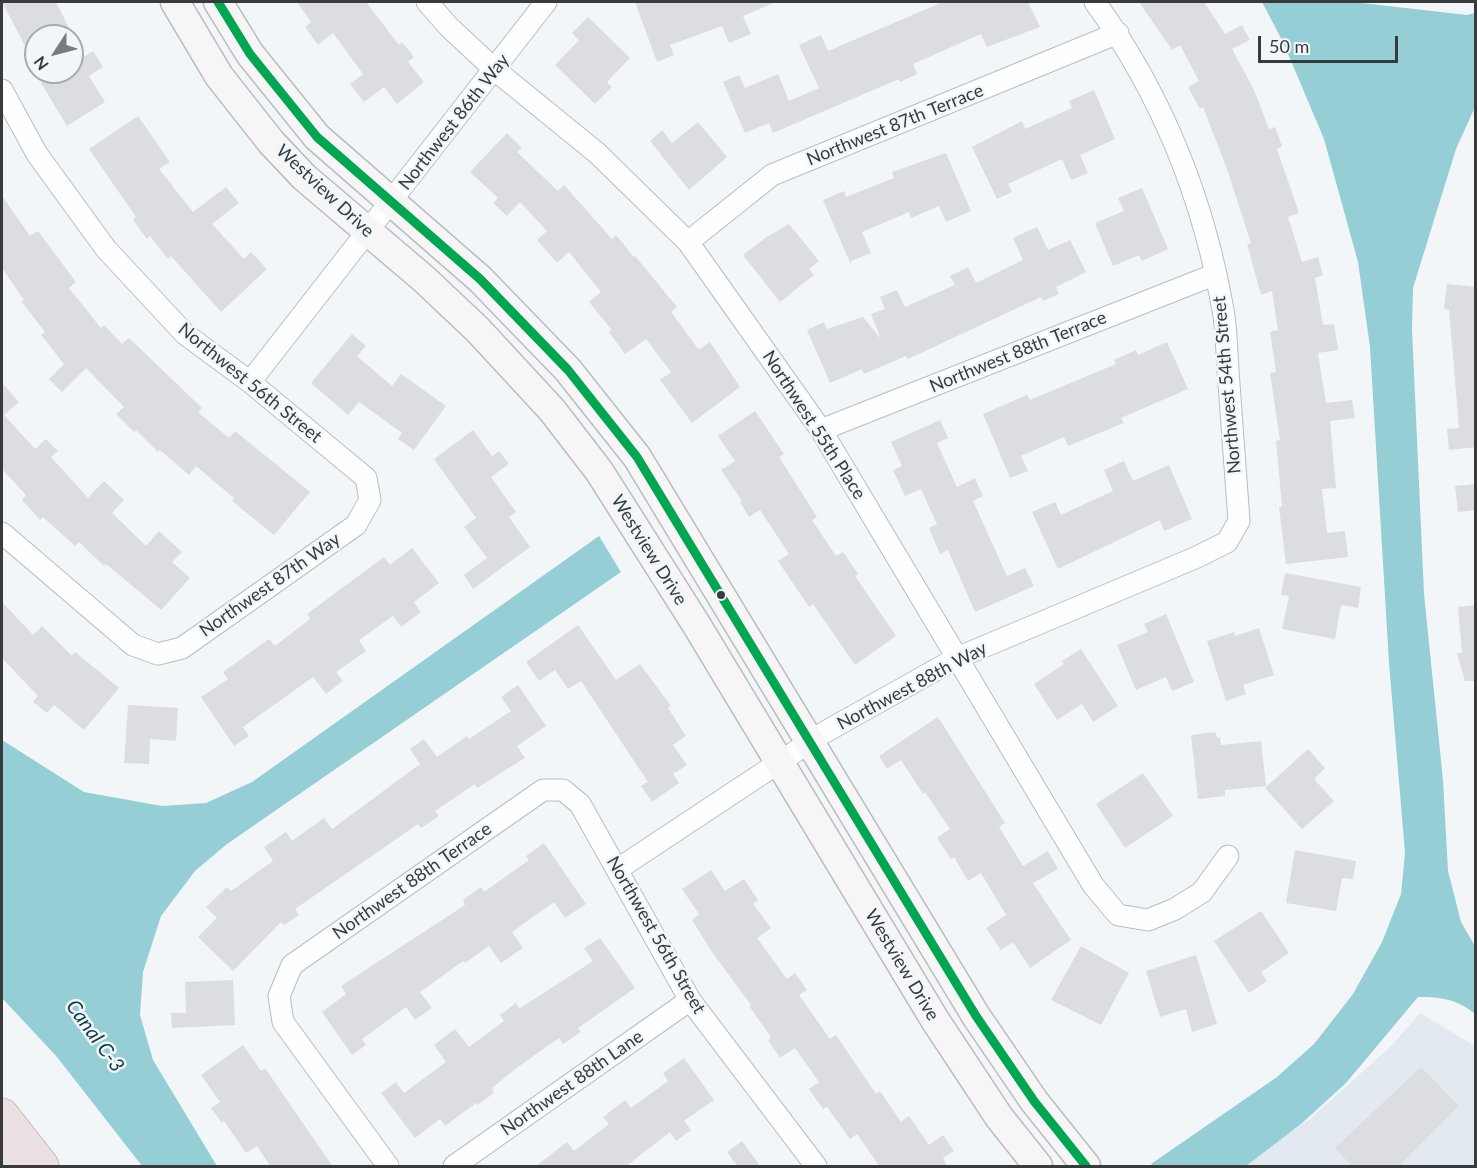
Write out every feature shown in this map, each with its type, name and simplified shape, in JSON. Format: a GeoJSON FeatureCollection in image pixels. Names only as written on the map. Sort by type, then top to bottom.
{"type":"FeatureCollection","features":[{"type":"Feature","properties":{"kind":"highway"},"geometry":{"type":"LineString","coordinates":[[2,1115],[42,1167]]}},
{"type":"Feature","properties":{"kind":"highway"},"geometry":{"type":"LineString","coordinates":[[2,1161],[6,1167]]}},
{"type":"Feature","properties":{"kind":"street","name":"Westview Drive"},"geometry":{"type":"LineString","coordinates":[[175,2],[219,76],[246,112],[304,177],[424,279],[478,330],[552,410],[599,471],[637,529],[964,1066],[1038,1167]]}},
{"type":"Feature","properties":{"kind":"street","name":"Westview Drive"},"geometry":{"type":"LineString","coordinates":[[218,2],[250,54],[317,137],[480,279],[568,370],[637,458],[995,1045],[1086,1167]]}},
{"type":"Feature","properties":{"kind":"street","name":"Northwest 55th Place"},"geometry":{"type":"LineString","coordinates":[[427,2],[448,27],[495,70],[597,153],[688,242],[821,430],[1093,885],[1118,915],[1148,920],[1175,909],[1202,892],[1228,856]]}},
{"type":"Feature","properties":{"kind":"street","name":"Northwest 86th Way"},"geometry":{"type":"LineString","coordinates":[[249,382],[546,2]]}},
{"type":"Feature","properties":{"kind":"street","name":"Northwest 54th Street"},"geometry":{"type":"LineString","coordinates":[[1095,2],[1118,33],[1154,96],[1180,152],[1216,274],[1224,318],[1239,521],[1227,542]]}},
{"type":"Feature","properties":{"kind":"street","name":"Northwest 87th Terrace"},"geometry":{"type":"LineString","coordinates":[[688,242],[772,175],[1118,33]]}},
{"type":"Feature","properties":{"kind":"street","name":"Northwest 56th Street"},"geometry":{"type":"LineString","coordinates":[[2,90],[37,154],[106,249],[185,334],[249,382],[366,478],[370,500]]}},
{"type":"Feature","properties":{"kind":"street","name":"Northwest 88th Terrace"},"geometry":{"type":"LineString","coordinates":[[821,430],[1216,274]]}},
{"type":"Feature","properties":{"kind":"street","name":"Northwest 87th Way"},"geometry":{"type":"LineString","coordinates":[[2,532],[133,645],[158,654],[182,648],[356,525],[370,500]]}},
{"type":"Feature","properties":{"kind":"street","name":"Northwest 88th Way"},"geometry":{"type":"LineString","coordinates":[[618,869],[810,743],[957,658],[1197,557],[1227,542]]}},
{"type":"Feature","properties":{"kind":"street","name":"Northwest 88th Terrace"},"geometry":{"type":"LineString","coordinates":[[388,1167],[283,1022],[279,996],[292,965],[543,790],[563,790]]}},
{"type":"Feature","properties":{"kind":"street","name":"Northwest 56th Street"},"geometry":{"type":"LineString","coordinates":[[563,790],[580,804],[690,1000],[816,1167]]}},
{"type":"Feature","properties":{"kind":"street","name":"Northwest 88th Lane"},"geometry":{"type":"LineString","coordinates":[[454,1167],[690,1000]]}},
{"type":"Feature","properties":{"kind":"shaded area"},"geometry":{"type":"Polygon","coordinates":[[[1420,1013],[1475,1046],[1475,1166],[1241,1166],[1310,1119],[1391,1046],[1420,1013]]]}},
{"type":"Feature","properties":{"kind":"water"},"geometry":{"type":"Polygon","coordinates":[[[1262,2],[1353,2],[1467,15],[1475,13],[1475,107],[1456,149],[1413,288],[1412,329],[1424,594],[1443,780],[1448,871],[1461,922],[1475,946],[1475,1014],[1462,1005],[1448,1000],[1418,997],[1346,1083],[1301,1124],[1246,1166],[1154,1166],[1151,1164],[1277,1077],[1314,1044],[1353,994],[1382,942],[1401,894],[1405,853],[1389,663],[1370,347],[1358,262],[1324,139],[1283,42],[1262,2]]]}},
{"type":"Feature","properties":{"kind":"water","name":"Canal C-3"},"geometry":{"type":"Polygon","coordinates":[[[599,536],[621,572],[227,844],[195,871],[161,916],[143,972],[140,1015],[153,1060],[217,1166],[142,1166],[57,1057],[2,998],[2,740],[84,792],[162,806],[206,803],[252,782],[599,536]]]}},
{"type":"Feature","properties":{"kind":"building"},"geometry":{"type":"Polygon","coordinates":[[[2,2],[56,2],[67,24],[24,24],[24,44],[2,2]]]}},
{"type":"Feature","properties":{"kind":"building"},"geometry":{"type":"Polygon","coordinates":[[[297,2],[366,2],[399,45],[402,42],[414,57],[408,62],[424,82],[397,104],[384,87],[364,102],[350,84],[363,74],[333,33],[318,45],[305,27],[311,22],[297,2]]]}},
{"type":"Feature","properties":{"kind":"building"},"geometry":{"type":"Polygon","coordinates":[[[635,2],[776,2],[743,16],[751,34],[729,43],[722,26],[670,45],[674,55],[657,62],[635,2]]]}},
{"type":"Feature","properties":{"kind":"building"},"geometry":{"type":"Polygon","coordinates":[[[943,2],[1028,2],[1040,27],[987,47],[981,34],[913,64],[917,74],[900,82],[899,79],[773,133],[769,123],[745,133],[723,82],[739,75],[745,88],[778,74],[789,101],[819,88],[799,45],[821,35],[828,51],[943,2]]]}},
{"type":"Feature","properties":{"kind":"building"},"geometry":{"type":"Polygon","coordinates":[[[1139,2],[1204,2],[1225,34],[1242,25],[1250,40],[1232,49],[1254,90],[1269,129],[1275,127],[1282,146],[1277,149],[1299,213],[1288,217],[1302,262],[1318,257],[1323,275],[1315,278],[1323,325],[1334,324],[1338,350],[1318,353],[1326,403],[1352,400],[1355,418],[1330,421],[1336,488],[1322,489],[1327,533],[1345,531],[1348,557],[1286,564],[1279,507],[1282,507],[1276,441],[1280,440],[1270,373],[1276,372],[1270,332],[1278,330],[1272,291],[1261,295],[1247,244],[1251,243],[1227,169],[1203,107],[1200,109],[1188,87],[1199,81],[1180,45],[1172,50],[1139,2]]]}},
{"type":"Feature","properties":{"kind":"building"},"geometry":{"type":"Polygon","coordinates":[[[588,17],[630,58],[607,82],[612,87],[595,104],[555,65],[579,40],[572,33],[588,17]]]}},
{"type":"Feature","properties":{"kind":"building"},"geometry":{"type":"Polygon","coordinates":[[[93,51],[103,67],[89,76],[105,102],[67,126],[42,84],[84,84],[84,57],[93,51]]]}},
{"type":"Feature","properties":{"kind":"building"},"geometry":{"type":"Polygon","coordinates":[[[1094,90],[1115,139],[1080,155],[1088,173],[1071,180],[1062,159],[1008,184],[1012,192],[997,199],[972,147],[1022,121],[1025,129],[1072,108],[1069,101],[1094,90]]]}},
{"type":"Feature","properties":{"kind":"building"},"geometry":{"type":"Polygon","coordinates":[[[138,116],[170,162],[159,169],[193,212],[226,187],[239,203],[212,224],[244,259],[251,252],[267,269],[221,312],[171,256],[168,259],[150,236],[147,239],[133,220],[136,217],[89,149],[138,116]]]}},
{"type":"Feature","properties":{"kind":"building"},"geometry":{"type":"Polygon","coordinates":[[[698,122],[727,157],[689,190],[650,141],[662,130],[672,143],[698,122]]]}},
{"type":"Feature","properties":{"kind":"building"},"geometry":{"type":"Polygon","coordinates":[[[507,133],[522,148],[517,152],[558,191],[564,185],[612,239],[616,235],[677,307],[671,312],[699,350],[710,342],[740,387],[692,423],[660,380],[671,372],[646,339],[625,354],[609,332],[612,330],[589,302],[601,292],[569,252],[557,263],[537,240],[547,231],[520,202],[507,216],[493,203],[498,198],[470,172],[507,133]]]}},
{"type":"Feature","properties":{"kind":"building"},"geometry":{"type":"Polygon","coordinates":[[[946,153],[971,211],[946,222],[939,206],[911,218],[909,212],[862,232],[871,253],[851,261],[851,265],[823,200],[844,191],[846,197],[894,178],[892,172],[946,153]]]}},
{"type":"Feature","properties":{"kind":"building"},"geometry":{"type":"Polygon","coordinates":[[[1142,188],[1168,249],[1142,261],[1139,255],[1113,266],[1095,223],[1124,211],[1118,198],[1142,188]]]}},
{"type":"Feature","properties":{"kind":"building"},"geometry":{"type":"Polygon","coordinates":[[[2,196],[30,236],[38,231],[76,282],[69,288],[101,328],[104,325],[122,344],[129,338],[202,408],[198,412],[229,438],[235,431],[310,492],[274,535],[232,501],[234,498],[196,466],[189,475],[160,450],[158,452],[136,430],[134,432],[116,414],[124,407],[86,368],[62,392],[49,379],[64,364],[41,335],[45,332],[22,302],[24,300],[2,268],[2,196]]]}},
{"type":"Feature","properties":{"kind":"building"},"geometry":{"type":"Polygon","coordinates":[[[789,224],[819,261],[809,269],[814,275],[780,302],[743,255],[765,238],[789,224]]]}},
{"type":"Feature","properties":{"kind":"building"},"geometry":{"type":"Polygon","coordinates":[[[1037,227],[1048,250],[1070,240],[1086,272],[1056,287],[1059,294],[1043,301],[1041,297],[908,359],[906,356],[864,374],[862,369],[830,383],[807,330],[824,322],[827,329],[863,317],[881,339],[871,314],[885,309],[880,297],[897,290],[905,307],[955,285],[950,276],[968,267],[976,283],[1023,260],[1013,238],[1037,227]]]}},
{"type":"Feature","properties":{"kind":"building"},"geometry":{"type":"Polygon","coordinates":[[[1447,284],[1476,287],[1476,447],[1449,450],[1447,429],[1459,428],[1449,310],[1444,309],[1447,284]]]}},
{"type":"Feature","properties":{"kind":"building"},"geometry":{"type":"Polygon","coordinates":[[[352,334],[366,346],[357,356],[392,386],[401,374],[446,406],[414,450],[398,439],[402,433],[359,402],[348,415],[311,383],[352,334]]]}},
{"type":"Feature","properties":{"kind":"building"},"geometry":{"type":"Polygon","coordinates":[[[1167,342],[1188,389],[1121,418],[1124,423],[1068,446],[1064,437],[1021,456],[1028,471],[1010,478],[983,414],[1027,395],[1030,400],[1116,364],[1114,360],[1136,350],[1138,355],[1167,342]]]}},
{"type":"Feature","properties":{"kind":"building"},"geometry":{"type":"Polygon","coordinates":[[[2,383],[19,402],[4,415],[35,449],[46,439],[58,451],[51,457],[88,498],[104,481],[124,500],[112,513],[146,546],[159,531],[182,552],[172,562],[190,578],[161,610],[106,564],[104,566],[79,542],[75,546],[43,517],[40,520],[22,500],[26,495],[2,469],[2,383]]]}},
{"type":"Feature","properties":{"kind":"building"},"geometry":{"type":"Polygon","coordinates":[[[755,411],[784,454],[779,457],[817,517],[812,520],[836,556],[843,552],[858,574],[855,576],[896,636],[855,665],[813,604],[809,607],[778,561],[789,554],[760,510],[749,517],[740,502],[742,501],[721,470],[735,461],[718,436],[755,411]]]}},
{"type":"Feature","properties":{"kind":"building"},"geometry":{"type":"Polygon","coordinates":[[[940,420],[948,438],[937,443],[957,487],[975,478],[983,496],[973,501],[1007,576],[1025,568],[1034,586],[975,612],[948,550],[940,554],[929,528],[937,524],[921,489],[905,496],[893,470],[902,466],[891,442],[940,420]]]}},
{"type":"Feature","properties":{"kind":"building"},"geometry":{"type":"Polygon","coordinates":[[[473,430],[492,456],[499,451],[509,464],[491,477],[516,512],[509,517],[530,547],[473,589],[464,575],[487,558],[464,527],[476,518],[434,459],[473,430]]]}},
{"type":"Feature","properties":{"kind":"building"},"geometry":{"type":"Polygon","coordinates":[[[1124,461],[1133,481],[1169,465],[1192,519],[1164,531],[1160,520],[1058,569],[1032,512],[1055,502],[1061,515],[1113,491],[1104,470],[1124,461]]]}},
{"type":"Feature","properties":{"kind":"building"},"geometry":{"type":"Polygon","coordinates":[[[1476,484],[1476,510],[1458,512],[1455,486],[1476,484]]]}},
{"type":"Feature","properties":{"kind":"building"},"geometry":{"type":"Polygon","coordinates":[[[412,548],[439,583],[414,602],[421,612],[401,627],[393,616],[359,640],[366,651],[336,672],[343,681],[326,694],[313,677],[243,727],[249,736],[234,746],[201,697],[228,679],[223,672],[269,639],[275,646],[310,619],[307,614],[384,557],[390,565],[412,548]]]}},
{"type":"Feature","properties":{"kind":"building"},"geometry":{"type":"Polygon","coordinates":[[[1285,573],[1361,587],[1358,608],[1341,605],[1335,639],[1282,629],[1289,596],[1281,595],[1285,573]]]}},
{"type":"Feature","properties":{"kind":"building"},"geometry":{"type":"Polygon","coordinates":[[[2,602],[33,635],[42,626],[72,656],[75,652],[119,688],[84,730],[54,705],[47,713],[33,702],[38,696],[2,658],[2,602]]]}},
{"type":"Feature","properties":{"kind":"building"},"geometry":{"type":"Polygon","coordinates":[[[1476,605],[1476,681],[1465,681],[1457,653],[1462,653],[1458,607],[1476,605]]]}},
{"type":"Feature","properties":{"kind":"building"},"geometry":{"type":"Polygon","coordinates":[[[1166,614],[1194,682],[1172,691],[1166,677],[1136,690],[1117,645],[1148,632],[1144,624],[1166,614]]]}},
{"type":"Feature","properties":{"kind":"building"},"geometry":{"type":"Polygon","coordinates":[[[578,625],[616,680],[640,664],[671,706],[668,708],[686,736],[673,745],[687,765],[673,774],[679,783],[652,802],[641,786],[648,782],[581,681],[568,689],[555,670],[539,681],[526,662],[578,625]]]}},
{"type":"Feature","properties":{"kind":"building"},"geometry":{"type":"Polygon","coordinates":[[[1259,628],[1274,675],[1243,685],[1246,694],[1226,701],[1207,641],[1234,632],[1235,636],[1259,628]]]}},
{"type":"Feature","properties":{"kind":"building"},"geometry":{"type":"Polygon","coordinates":[[[1081,649],[1118,706],[1093,722],[1082,704],[1057,720],[1034,684],[1064,664],[1062,661],[1081,649]]]}},
{"type":"Feature","properties":{"kind":"building"},"geometry":{"type":"Polygon","coordinates":[[[518,685],[546,726],[517,746],[525,758],[477,788],[475,784],[435,811],[439,816],[421,828],[418,824],[295,909],[299,915],[284,925],[281,922],[233,971],[198,937],[217,918],[206,907],[227,887],[231,891],[273,861],[264,847],[286,832],[292,841],[324,818],[332,829],[420,764],[410,749],[424,739],[437,757],[467,736],[469,739],[511,711],[501,697],[518,685]]]}},
{"type":"Feature","properties":{"kind":"building"},"geometry":{"type":"Polygon","coordinates":[[[128,705],[178,708],[176,741],[150,739],[149,764],[124,763],[128,705]]]}},
{"type":"Feature","properties":{"kind":"building"},"geometry":{"type":"Polygon","coordinates":[[[938,717],[1005,823],[999,827],[1023,866],[1048,851],[1058,869],[1033,883],[1071,940],[1030,968],[1013,942],[1001,950],[986,928],[1006,915],[981,873],[968,881],[954,857],[951,859],[937,838],[950,829],[925,792],[923,794],[901,760],[887,769],[879,756],[938,717]]]}},
{"type":"Feature","properties":{"kind":"building"},"geometry":{"type":"Polygon","coordinates":[[[1215,732],[1218,738],[1220,737],[1221,745],[1261,741],[1266,786],[1225,790],[1225,796],[1198,799],[1191,735],[1215,732]]]}},
{"type":"Feature","properties":{"kind":"building"},"geometry":{"type":"Polygon","coordinates":[[[1308,749],[1325,768],[1314,779],[1334,801],[1302,829],[1265,788],[1308,749]]]}},
{"type":"Feature","properties":{"kind":"building"},"geometry":{"type":"Polygon","coordinates":[[[1143,773],[1173,816],[1125,848],[1096,804],[1143,773]]]}},
{"type":"Feature","properties":{"kind":"building"},"geometry":{"type":"Polygon","coordinates":[[[544,843],[586,904],[565,918],[554,902],[512,932],[523,948],[501,963],[489,946],[465,963],[463,961],[420,992],[432,1008],[415,1020],[406,1007],[362,1039],[366,1045],[352,1055],[322,1012],[346,994],[341,986],[465,905],[463,900],[481,887],[484,892],[529,860],[526,856],[544,843]]]}},
{"type":"Feature","properties":{"kind":"building"},"geometry":{"type":"Polygon","coordinates":[[[1295,850],[1356,861],[1353,879],[1342,878],[1336,911],[1286,903],[1295,850]]]}},
{"type":"Feature","properties":{"kind":"building"},"geometry":{"type":"Polygon","coordinates":[[[711,870],[725,891],[744,879],[758,900],[753,904],[771,928],[757,938],[787,979],[795,973],[807,990],[799,995],[830,1039],[836,1035],[876,1094],[880,1091],[901,1122],[909,1116],[929,1145],[943,1135],[954,1151],[943,1158],[948,1167],[880,1167],[857,1134],[850,1139],[827,1107],[823,1109],[809,1089],[819,1082],[795,1048],[780,1058],[768,1040],[771,1037],[749,1006],[751,1005],[712,952],[692,920],[699,914],[682,889],[711,870]]]}},
{"type":"Feature","properties":{"kind":"building"},"geometry":{"type":"Polygon","coordinates":[[[1261,911],[1289,953],[1261,972],[1267,981],[1249,993],[1214,941],[1261,911]]]}},
{"type":"Feature","properties":{"kind":"building"},"geometry":{"type":"Polygon","coordinates":[[[600,938],[635,988],[578,1028],[581,1032],[563,1044],[559,1038],[518,1067],[492,1088],[494,1093],[477,1105],[476,1103],[445,1126],[440,1119],[415,1138],[381,1093],[396,1082],[404,1093],[446,1062],[434,1045],[455,1029],[469,1047],[504,1021],[500,1015],[516,1003],[519,1009],[593,961],[584,948],[600,938]]]}},
{"type":"Feature","properties":{"kind":"building"},"geometry":{"type":"Polygon","coordinates":[[[1081,946],[1129,973],[1101,1025],[1051,1000],[1081,946]]]}},
{"type":"Feature","properties":{"kind":"building"},"geometry":{"type":"Polygon","coordinates":[[[1196,955],[1217,1024],[1192,1032],[1186,1009],[1160,1017],[1146,971],[1196,955]]]}},
{"type":"Feature","properties":{"kind":"building"},"geometry":{"type":"Polygon","coordinates":[[[233,980],[235,1025],[172,1028],[171,1013],[186,1013],[185,982],[233,980]]]}},
{"type":"Feature","properties":{"kind":"building"},"geometry":{"type":"Polygon","coordinates":[[[243,1045],[261,1071],[265,1068],[333,1167],[271,1167],[257,1146],[246,1153],[224,1121],[222,1123],[211,1108],[220,1102],[201,1075],[243,1045]]]}},
{"type":"Feature","properties":{"kind":"building"},"geometry":{"type":"Polygon","coordinates":[[[684,1058],[714,1100],[684,1121],[691,1130],[676,1141],[670,1132],[625,1167],[535,1167],[567,1142],[574,1151],[609,1124],[603,1117],[625,1100],[631,1108],[668,1081],[663,1073],[684,1058]]]}},
{"type":"Feature","properties":{"kind":"building"},"geometry":{"type":"Polygon","coordinates":[[[1421,1067],[1459,1106],[1398,1167],[1353,1167],[1335,1148],[1421,1067]]]}},
{"type":"Feature","properties":{"kind":"building"},"geometry":{"type":"Polygon","coordinates":[[[742,1141],[761,1167],[738,1167],[727,1152],[742,1141]]]}},
{"type":"Feature","properties":{"kind":"transit line"},"geometry":{"type":"LineString","coordinates":[[218,2],[250,54],[317,137],[480,279],[568,370],[637,457],[976,1016],[1034,1101],[1086,1166]]}}]}
